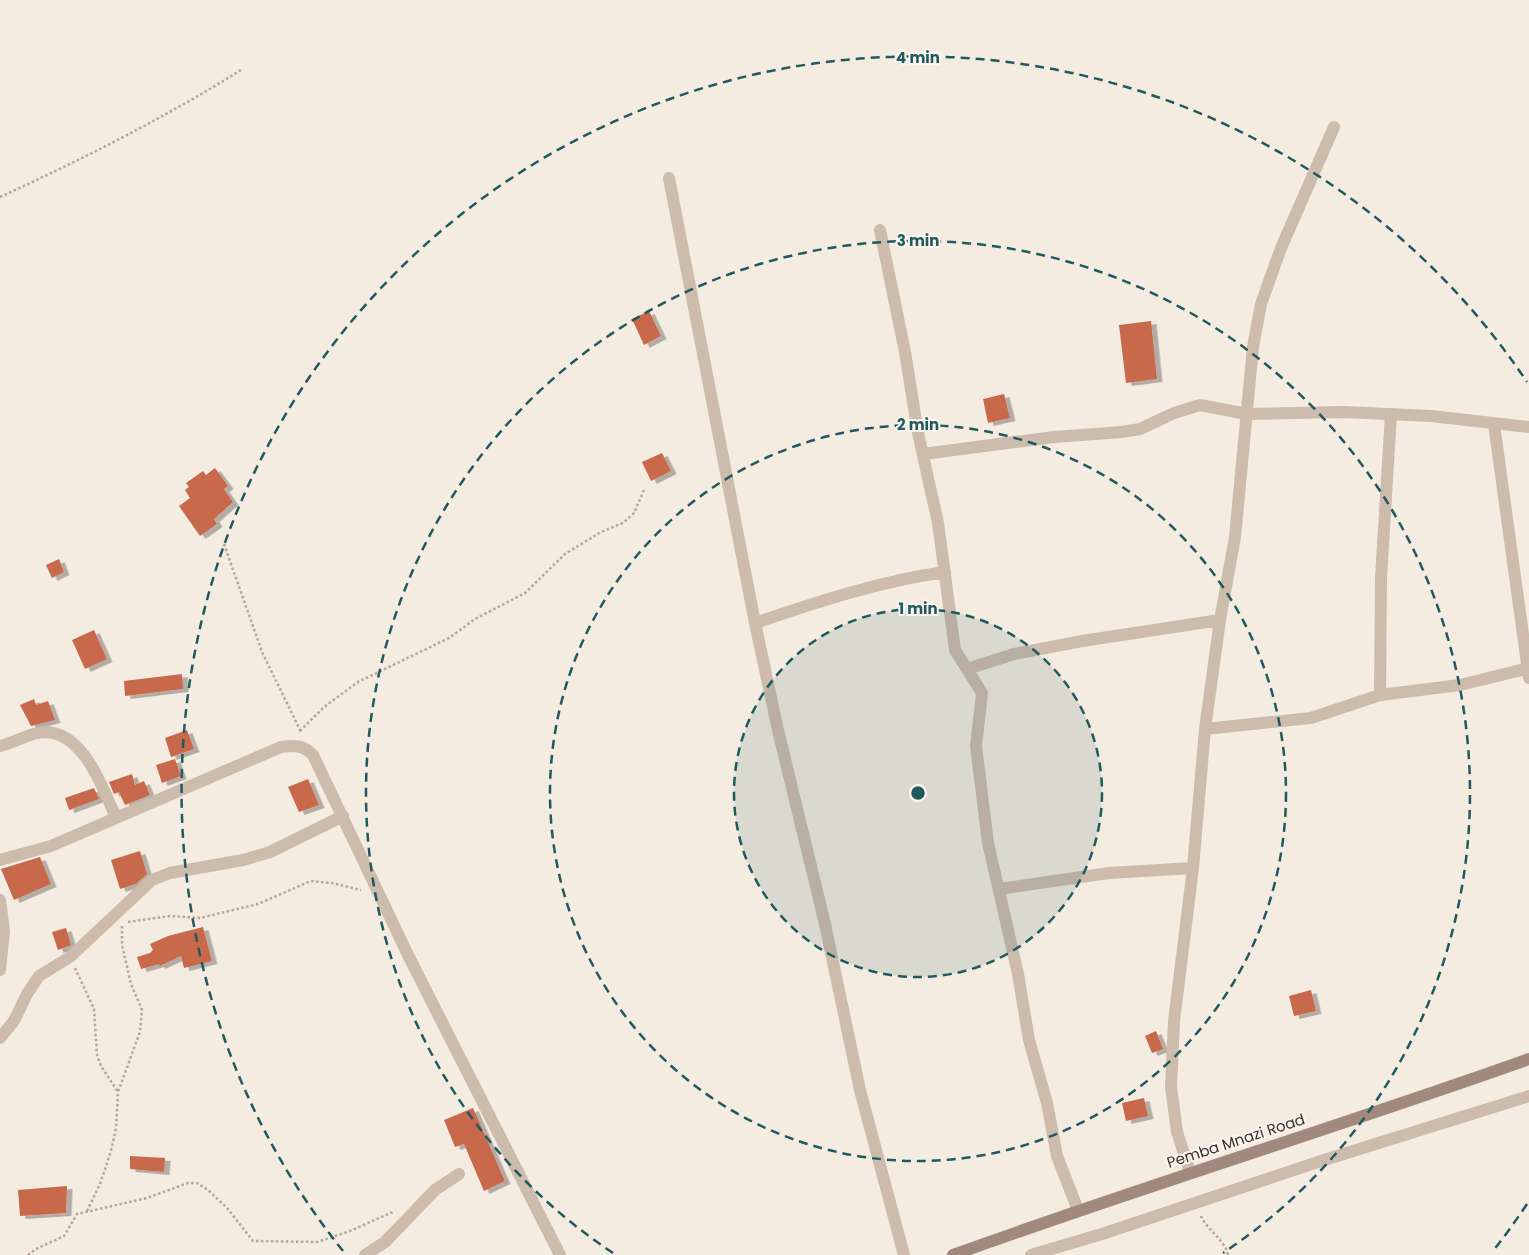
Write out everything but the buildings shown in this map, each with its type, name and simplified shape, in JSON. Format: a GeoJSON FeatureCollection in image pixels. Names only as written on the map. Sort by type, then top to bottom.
{"type":"FeatureCollection","features":[{"type":"Feature","properties":{"kind":"main road","name":"Pemba Mnazi Road"},"geometry":{"type":"LineString","coordinates":[[953,1255],[1078,1210],[1190,1172],[1380,1112],[1529,1059]]}},
{"type":"Feature","properties":{"kind":"street"},"geometry":{"type":"LineString","coordinates":[[1190,1172],[1177,1132],[1171,1087],[1174,1021],[1193,868],[1205,729],[1220,620],[1235,537],[1252,348],[1261,304],[1281,248],[1334,126]]}},
{"type":"Feature","properties":{"kind":"street"},"geometry":{"type":"LineString","coordinates":[[669,178],[755,623],[778,730],[825,924],[860,1090],[904,1255]]}},
{"type":"Feature","properties":{"kind":"street"},"geometry":{"type":"LineString","coordinates":[[880,230],[945,572],[954,650],[982,692],[976,746],[988,843],[1018,974],[1029,1040],[1047,1103],[1057,1156],[1078,1210]]}},
{"type":"Feature","properties":{"kind":"street"},"geometry":{"type":"LineString","coordinates":[[923,454],[1140,429],[1181,410],[1200,405],[1247,414],[1392,414],[1431,416],[1529,427]]}},
{"type":"Feature","properties":{"kind":"street"},"geometry":{"type":"LineString","coordinates":[[1380,696],[1381,578],[1392,414]]}},
{"type":"Feature","properties":{"kind":"street"},"geometry":{"type":"LineString","coordinates":[[1205,729],[1311,718],[1380,696],[1460,685],[1529,671],[1494,424]]}},
{"type":"Feature","properties":{"kind":"street"},"geometry":{"type":"LineString","coordinates":[[755,623],[887,582],[945,572]]}},
{"type":"Feature","properties":{"kind":"street"},"geometry":{"type":"LineString","coordinates":[[967,669],[1014,654],[1082,640],[1220,620]]}},
{"type":"Feature","properties":{"kind":"street"},"geometry":{"type":"LineString","coordinates":[[0,746],[37,733],[48,732],[62,737],[88,758],[116,818]]}},
{"type":"Feature","properties":{"kind":"street"},"geometry":{"type":"LineString","coordinates":[[0,860],[51,846],[281,747],[297,745],[305,747],[313,755],[408,956],[560,1255]]}},
{"type":"Feature","properties":{"kind":"street"},"geometry":{"type":"LineString","coordinates":[[0,1038],[14,1021],[38,976],[70,957],[152,880],[170,873],[243,860],[270,852],[343,816]]}},
{"type":"Feature","properties":{"kind":"street"},"geometry":{"type":"LineString","coordinates":[[999,889],[1109,874],[1193,868]]}},
{"type":"Feature","properties":{"kind":"street"},"geometry":{"type":"LineString","coordinates":[[0,900],[4,931],[0,970]]}},
{"type":"Feature","properties":{"kind":"street"},"geometry":{"type":"LineString","coordinates":[[1030,1255],[1529,1096]]}},
{"type":"Feature","properties":{"kind":"street"},"geometry":{"type":"LineString","coordinates":[[365,1255],[385,1242],[423,1201],[459,1174]]}},
{"type":"Feature","properties":{"kind":"path"},"geometry":{"type":"LineString","coordinates":[[0,197],[149,124],[241,70]]}},
{"type":"Feature","properties":{"kind":"path"},"geometry":{"type":"LineString","coordinates":[[300,731],[324,707],[358,682],[449,638],[476,619],[525,593],[564,554],[601,532],[623,523],[634,513],[644,490]]}},
{"type":"Feature","properties":{"kind":"path"},"geometry":{"type":"LineString","coordinates":[[224,544],[262,652],[300,731],[305,747]]}},
{"type":"Feature","properties":{"kind":"path"},"geometry":{"type":"LineString","coordinates":[[87,1211],[100,1184],[111,1152],[116,1128],[118,1092],[140,1032],[142,1010],[129,974],[122,945],[121,924],[170,916],[200,918],[258,904],[311,881],[332,883],[380,894]]}},
{"type":"Feature","properties":{"kind":"path"},"geometry":{"type":"LineString","coordinates":[[70,957],[94,1009],[98,1055],[101,1066],[118,1092]]}},
{"type":"Feature","properties":{"kind":"path"},"geometry":{"type":"LineString","coordinates":[[28,1255],[36,1249],[64,1236],[77,1214],[147,1198],[188,1183],[197,1183],[208,1190],[227,1208],[253,1241],[317,1242],[350,1231],[376,1218],[423,1201]]}},
{"type":"Feature","properties":{"kind":"path"},"geometry":{"type":"LineString","coordinates":[[1196,1203],[1204,1223],[1224,1245],[1228,1255]]}}]}
